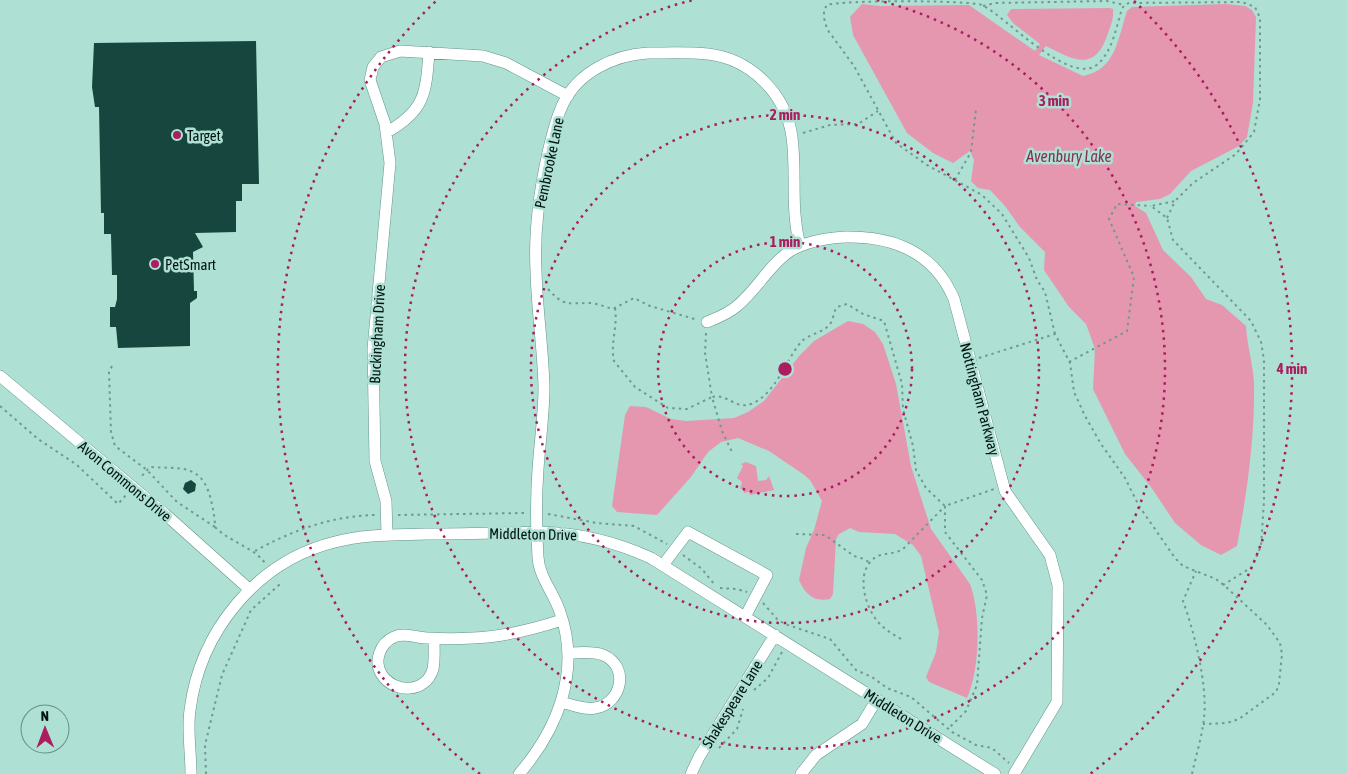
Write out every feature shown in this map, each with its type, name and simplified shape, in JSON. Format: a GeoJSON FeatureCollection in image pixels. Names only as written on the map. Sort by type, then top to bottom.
{"type":"FeatureCollection","features":[{"type":"Feature","properties":{"kind":"street","name":"Buckingham Drive"},"geometry":{"type":"LineString","coordinates":[[387,535],[387,515],[375,462],[374,370],[390,172],[387,132],[370,80],[373,67],[380,57],[389,53],[428,52],[493,58],[527,73],[568,96]]}},
{"type":"Feature","properties":{"kind":"street"},"geometry":{"type":"LineString","coordinates":[[387,132],[408,119],[420,103],[425,92],[428,52]]}},
{"type":"Feature","properties":{"kind":"street","name":"Pembrooke Lane"},"geometry":{"type":"LineString","coordinates":[[569,653],[562,620],[539,565],[538,513],[544,386],[537,285],[537,230],[543,176],[557,122],[568,96],[588,75],[603,64],[622,56],[663,53],[708,54],[742,64],[763,79],[782,105],[791,134],[793,209],[800,246]]}},
{"type":"Feature","properties":{"kind":"street","name":"Nottingham Parkway"},"geometry":{"type":"LineString","coordinates":[[706,322],[737,306],[781,258],[800,246],[824,239],[863,236],[894,242],[918,254],[934,269],[950,290],[1003,486],[1019,514],[1050,555],[1058,585],[1058,697],[1044,725],[1015,771]]}},
{"type":"Feature","properties":{"kind":"street","name":"Avon Commons Drive"},"geometry":{"type":"LineString","coordinates":[[0,376],[133,487],[249,588]]}},
{"type":"Feature","properties":{"kind":"street","name":"Middleton Drive"},"geometry":{"type":"LineString","coordinates":[[191,774],[188,728],[196,677],[219,627],[249,588],[296,556],[324,545],[356,538],[387,535],[538,532],[565,533],[600,539],[635,550],[663,565],[995,774]]}},
{"type":"Feature","properties":{"kind":"street"},"geometry":{"type":"LineString","coordinates":[[663,565],[688,532],[767,575],[745,617]]}},
{"type":"Feature","properties":{"kind":"street"},"geometry":{"type":"LineString","coordinates":[[434,638],[433,670],[420,685],[406,690],[385,680],[377,666],[380,652],[387,641],[393,637],[404,634],[434,638],[489,637],[562,620]]}},
{"type":"Feature","properties":{"kind":"street","name":"Shakespeare Lane"},"geometry":{"type":"LineString","coordinates":[[691,774],[704,749],[774,635]]}},
{"type":"Feature","properties":{"kind":"street"},"geometry":{"type":"LineString","coordinates":[[519,774],[548,736],[561,702],[569,653],[592,653],[608,658],[618,669],[620,686],[618,695],[612,700],[597,708],[561,702]]}},
{"type":"Feature","properties":{"kind":"street"},"geometry":{"type":"LineString","coordinates":[[801,774],[816,755],[862,724],[877,699]]}},
{"type":"Feature","properties":{"kind":"path"},"geometry":{"type":"LineString","coordinates":[[1124,5],[1110,46],[1097,64],[1088,68],[1080,68],[1042,51],[983,6],[973,2],[840,0],[827,5],[824,10],[824,18],[827,28],[854,66],[890,137],[902,149],[992,203],[1002,214],[1029,258],[1045,292],[1055,334],[1069,362],[1074,392],[1094,434],[1125,478],[1139,506],[1175,558],[1183,566],[1216,579],[1266,625],[1280,643],[1282,654],[1279,684],[1276,692],[1238,719],[1227,723],[1203,724]]}},
{"type":"Feature","properties":{"kind":"path"},"geometry":{"type":"LineString","coordinates":[[983,6],[995,3],[1107,1],[1124,5],[1135,2],[1242,2],[1255,8],[1260,18],[1260,100],[1254,132],[1236,154],[1193,183],[1175,201],[1167,218]]}},
{"type":"Feature","properties":{"kind":"path"},"geometry":{"type":"LineString","coordinates":[[955,180],[970,154],[974,140],[973,118],[976,109]]}},
{"type":"Feature","properties":{"kind":"path"},"geometry":{"type":"LineString","coordinates":[[791,134],[830,125],[858,124],[878,111]]}},
{"type":"Feature","properties":{"kind":"path"},"geometry":{"type":"LineString","coordinates":[[1069,362],[1127,330],[1134,277],[1109,219],[1117,204],[1151,206],[1175,201]]}},
{"type":"Feature","properties":{"kind":"path"},"geometry":{"type":"LineString","coordinates":[[1151,206],[1167,218],[1173,240],[1251,321],[1261,342],[1264,360],[1264,470],[1261,546],[1252,567],[1223,585]]}},
{"type":"Feature","properties":{"kind":"path"},"geometry":{"type":"LineString","coordinates":[[537,285],[548,289],[567,304],[588,303],[615,308],[634,298],[650,306],[706,322],[706,353],[712,397],[722,431],[732,452]]}},
{"type":"Feature","properties":{"kind":"path"},"geometry":{"type":"LineString","coordinates":[[615,308],[616,328],[612,344],[614,361],[635,387],[646,392],[660,405],[678,410],[687,409],[712,397],[726,397],[740,405],[752,404],[758,400],[786,368],[803,340],[830,324],[837,306],[847,304],[864,314],[884,321],[902,384],[903,410],[913,446],[916,470],[926,488],[945,506],[946,532],[948,537],[967,558],[987,590],[982,618],[977,685],[972,701],[948,729]]}},
{"type":"Feature","properties":{"kind":"path"},"geometry":{"type":"LineString","coordinates":[[970,362],[993,352],[1038,341],[1055,334]]}},
{"type":"Feature","properties":{"kind":"path"},"geometry":{"type":"LineString","coordinates":[[112,366],[109,372],[112,440],[115,446],[147,470],[177,502],[215,527],[236,544],[255,551],[272,572],[279,585],[251,610],[219,683],[205,745],[206,774]]}},
{"type":"Feature","properties":{"kind":"path"},"geometry":{"type":"LineString","coordinates":[[0,406],[38,439],[77,465],[118,504],[150,467],[188,470],[203,478],[209,493],[215,527]]}},
{"type":"Feature","properties":{"kind":"path"},"geometry":{"type":"LineString","coordinates":[[900,640],[879,623],[866,602],[865,573],[870,563],[881,554],[897,552],[903,549],[945,506],[1003,486]]}},
{"type":"Feature","properties":{"kind":"path"},"geometry":{"type":"LineString","coordinates":[[255,551],[285,536],[332,519],[387,515],[538,513],[597,523],[634,526],[648,532],[697,564],[719,588],[737,589],[756,597],[777,619],[785,624],[830,639],[856,670],[872,677],[887,688],[911,697],[948,729],[976,745],[992,748],[1015,771]]}},
{"type":"Feature","properties":{"kind":"path"},"geometry":{"type":"LineString","coordinates":[[796,534],[826,535],[848,553],[870,563]]}},
{"type":"Feature","properties":{"kind":"path"},"geometry":{"type":"LineString","coordinates":[[1192,774],[1203,724],[1203,681],[1194,630],[1183,601],[1196,571]]}},
{"type":"Feature","properties":{"kind":"path"},"geometry":{"type":"LineString","coordinates":[[752,691],[768,678],[786,642]]}},
{"type":"Feature","properties":{"kind":"path"},"geometry":{"type":"LineString","coordinates":[[716,750],[737,729],[744,703]]}},
{"type":"Feature","properties":{"kind":"water","name":"Avenbury Lake"},"geometry":{"type":"Polygon","coordinates":[[[862,4],[880,6],[969,5],[1035,51],[1040,44],[1013,23],[1007,15],[1011,9],[1113,9],[1107,36],[1102,48],[1096,55],[1089,59],[1081,60],[1046,46],[1039,55],[1083,76],[1094,73],[1109,60],[1118,42],[1127,11],[1132,7],[1226,4],[1245,6],[1252,10],[1256,17],[1253,103],[1247,137],[1239,146],[1191,171],[1170,194],[1160,199],[1136,202],[1135,206],[1146,213],[1163,250],[1191,277],[1206,299],[1222,305],[1246,326],[1254,383],[1254,404],[1252,445],[1237,546],[1221,555],[1201,545],[1175,523],[1151,487],[1125,454],[1093,389],[1095,349],[1086,324],[1069,307],[1044,270],[1045,252],[1020,227],[1005,206],[990,190],[978,188],[971,181],[974,160],[970,151],[953,163],[933,153],[907,133],[853,35],[850,17],[862,4]]]}},
{"type":"Feature","properties":{"kind":"water"},"geometry":{"type":"Polygon","coordinates":[[[848,321],[863,324],[875,332],[883,344],[896,384],[911,466],[931,529],[970,584],[974,596],[978,641],[977,657],[967,698],[929,682],[926,677],[936,652],[939,632],[921,556],[913,545],[895,534],[859,532],[850,528],[839,534],[836,539],[833,594],[830,599],[815,598],[804,590],[799,580],[806,548],[814,530],[822,501],[810,480],[769,451],[738,438],[721,442],[708,452],[691,477],[657,515],[617,512],[612,506],[625,415],[630,406],[646,407],[671,419],[686,421],[734,418],[748,412],[764,401],[800,355],[814,341],[848,321]]]}},
{"type":"Feature","properties":{"kind":"water"},"geometry":{"type":"Polygon","coordinates":[[[746,462],[756,466],[758,481],[766,480],[769,476],[774,490],[750,495],[749,492],[744,493],[743,489],[740,489],[742,482],[737,478],[743,466],[741,464],[746,462]]]}},
{"type":"Feature","properties":{"kind":"building"},"geometry":{"type":"Polygon","coordinates":[[[256,41],[259,184],[242,184],[242,201],[236,201],[236,232],[195,233],[203,247],[193,252],[194,291],[197,291],[197,298],[190,303],[190,346],[118,348],[116,327],[110,327],[110,307],[115,307],[117,299],[117,275],[112,275],[111,234],[104,234],[104,213],[101,213],[99,107],[95,107],[92,87],[94,43],[256,41]]]}},
{"type":"Feature","properties":{"kind":"building"},"geometry":{"type":"Polygon","coordinates":[[[191,480],[196,484],[195,491],[188,494],[183,489],[185,483],[191,480]]]}},
{"type":"Feature","properties":{"kind":"place","name":"Target"},"geometry":{"type":"Point","coordinates":[177,135]}},
{"type":"Feature","properties":{"kind":"place","name":"PetSmart"},"geometry":{"type":"Point","coordinates":[155,264]}}]}
